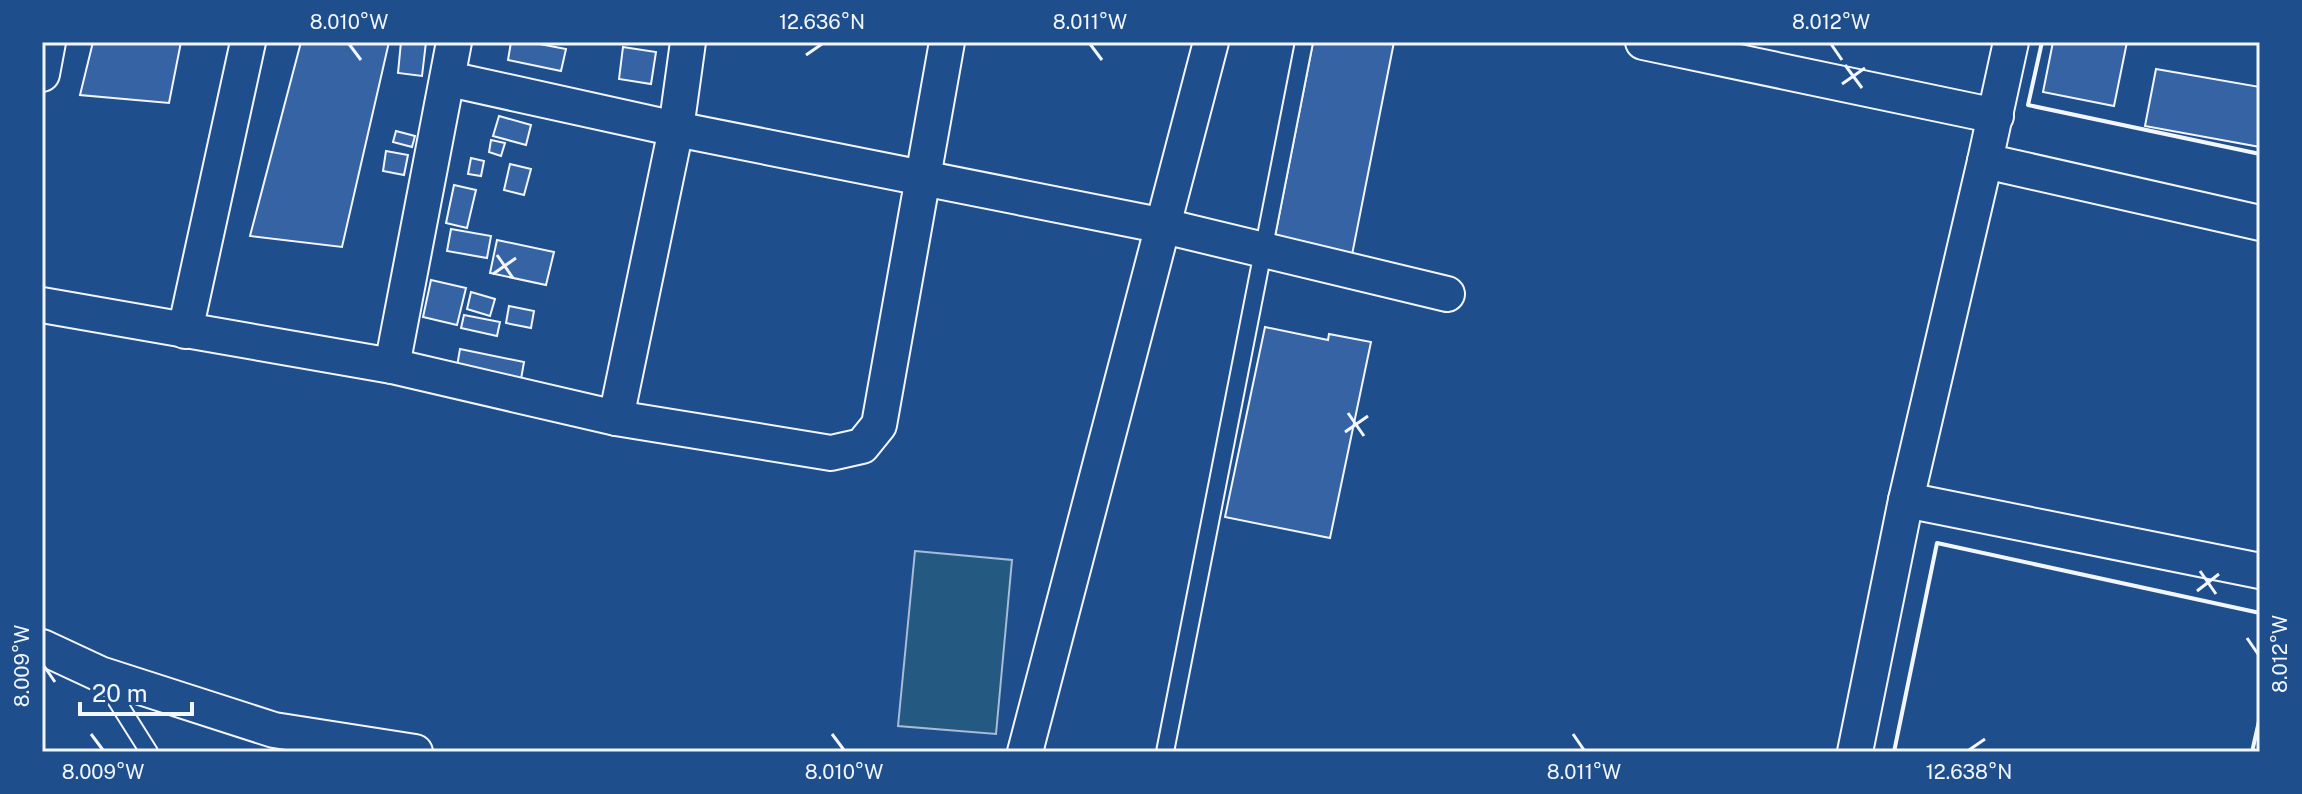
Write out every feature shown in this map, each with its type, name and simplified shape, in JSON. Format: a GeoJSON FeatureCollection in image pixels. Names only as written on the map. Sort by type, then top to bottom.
{"type":"FeatureCollection","features":[{"type":"Feature","properties":{"kind":"street"},"geometry":{"type":"LineString","coordinates":[[42,74],[48,42]]}},
{"type":"Feature","properties":{"kind":"street"},"geometry":{"type":"LineString","coordinates":[[185,331],[248,42]]}},
{"type":"Feature","properties":{"kind":"street"},"geometry":{"type":"LineString","coordinates":[[392,366],[454,42]]}},
{"type":"Feature","properties":{"kind":"street"},"geometry":{"type":"LineString","coordinates":[[616,418],[676,129],[688,42]]}},
{"type":"Feature","properties":{"kind":"street"},"geometry":{"type":"LineString","coordinates":[[42,305],[392,366],[616,418],[831,453],[862,446],[879,425],[947,42]]}},
{"type":"Feature","properties":{"kind":"street"},"geometry":{"type":"LineString","coordinates":[[1025,752],[1211,42]]}},
{"type":"Feature","properties":{"kind":"street"},"geometry":{"type":"LineString","coordinates":[[1643,42],[1996,116]]}},
{"type":"Feature","properties":{"kind":"street"},"geometry":{"type":"LineString","coordinates":[[1855,752],[1906,500],[2011,42]]}},
{"type":"Feature","properties":{"kind":"street"},"geometry":{"type":"LineString","coordinates":[[449,79],[676,129],[1164,226],[1447,294]]}},
{"type":"Feature","properties":{"kind":"street"},"geometry":{"type":"LineString","coordinates":[[1985,161],[2260,223]]}},
{"type":"Feature","properties":{"kind":"street"},"geometry":{"type":"LineString","coordinates":[[1906,500],[2260,571]]}},
{"type":"Feature","properties":{"kind":"street"},"geometry":{"type":"LineString","coordinates":[[42,647],[100,674],[272,741],[415,752]]}},
{"type":"Feature","properties":{"kind":"lane"},"geometry":{"type":"LineString","coordinates":[[1165,752],[1304,42]]}},
{"type":"Feature","properties":{"kind":"lane"},"geometry":{"type":"LineString","coordinates":[[100,674],[149,752]]}},
{"type":"Feature","properties":{"kind":"shaded area"},"geometry":{"type":"Polygon","coordinates":[[[915,551],[1012,560],[996,734],[898,726],[915,551]]]}},
{"type":"Feature","properties":{"kind":"building"},"geometry":{"type":"Polygon","coordinates":[[[93,42],[181,42],[169,103],[80,95],[93,42]]]}},
{"type":"Feature","properties":{"kind":"building"},"geometry":{"type":"Polygon","coordinates":[[[301,42],[389,42],[342,247],[250,236],[301,42]]]}},
{"type":"Feature","properties":{"kind":"building"},"geometry":{"type":"Polygon","coordinates":[[[401,42],[426,42],[422,76],[398,73],[401,42]]]}},
{"type":"Feature","properties":{"kind":"building"},"geometry":{"type":"Polygon","coordinates":[[[511,42],[566,49],[561,71],[508,60],[511,42]]]}},
{"type":"Feature","properties":{"kind":"building"},"geometry":{"type":"Polygon","coordinates":[[[1313,42],[1394,42],[1351,260],[1273,246],[1313,42]]]}},
{"type":"Feature","properties":{"kind":"building"},"geometry":{"type":"Polygon","coordinates":[[[2053,42],[2127,42],[2114,106],[2043,92],[2053,42]]]}},
{"type":"Feature","properties":{"kind":"building"},"geometry":{"type":"Polygon","coordinates":[[[623,47],[656,52],[651,84],[619,79],[623,47]]]}},
{"type":"Feature","properties":{"kind":"building"},"geometry":{"type":"Polygon","coordinates":[[[2156,69],[2260,87],[2260,147],[2145,126],[2156,69]]]}},
{"type":"Feature","properties":{"kind":"building"},"geometry":{"type":"Polygon","coordinates":[[[499,116],[531,125],[526,145],[493,136],[499,116]]]}},
{"type":"Feature","properties":{"kind":"building"},"geometry":{"type":"Polygon","coordinates":[[[396,131],[415,136],[412,147],[393,142],[396,131]]]}},
{"type":"Feature","properties":{"kind":"building"},"geometry":{"type":"Polygon","coordinates":[[[491,140],[505,143],[501,156],[489,152],[491,140]]]}},
{"type":"Feature","properties":{"kind":"building"},"geometry":{"type":"Polygon","coordinates":[[[386,151],[408,155],[404,175],[383,171],[386,151]]]}},
{"type":"Feature","properties":{"kind":"building"},"geometry":{"type":"Polygon","coordinates":[[[471,158],[484,161],[481,176],[468,174],[471,158]]]}},
{"type":"Feature","properties":{"kind":"building"},"geometry":{"type":"Polygon","coordinates":[[[510,164],[531,169],[524,195],[504,190],[510,164]]]}},
{"type":"Feature","properties":{"kind":"building"},"geometry":{"type":"Polygon","coordinates":[[[454,185],[476,190],[467,228],[446,223],[454,185]]]}},
{"type":"Feature","properties":{"kind":"building"},"geometry":{"type":"Polygon","coordinates":[[[451,229],[491,236],[487,258],[447,251],[451,229]]]}},
{"type":"Feature","properties":{"kind":"building"},"geometry":{"type":"Polygon","coordinates":[[[497,240],[554,252],[546,285],[490,273],[497,240]]]}},
{"type":"Feature","properties":{"kind":"building"},"geometry":{"type":"Polygon","coordinates":[[[431,280],[466,288],[457,325],[423,317],[431,280]]]}},
{"type":"Feature","properties":{"kind":"building"},"geometry":{"type":"Polygon","coordinates":[[[471,292],[495,299],[490,316],[467,309],[471,292]]]}},
{"type":"Feature","properties":{"kind":"building"},"geometry":{"type":"Polygon","coordinates":[[[509,306],[534,311],[531,328],[506,323],[509,306]]]}},
{"type":"Feature","properties":{"kind":"building"},"geometry":{"type":"Polygon","coordinates":[[[464,315],[500,322],[497,336],[461,328],[464,315]]]}},
{"type":"Feature","properties":{"kind":"building"},"geometry":{"type":"Polygon","coordinates":[[[1265,327],[1328,340],[1329,334],[1371,342],[1330,538],[1225,517],[1265,327]]]}},
{"type":"Feature","properties":{"kind":"building"},"geometry":{"type":"Polygon","coordinates":[[[460,349],[524,362],[520,385],[456,372],[460,349]]]}},
{"type":"Feature","properties":{"kind":"wall"},"geometry":{"type":"LineString","coordinates":[[2042,42],[2028,105],[2260,154]]}},
{"type":"Feature","properties":{"kind":"wall"},"geometry":{"type":"LineString","coordinates":[[1894,752],[1937,543],[2260,613]]}},
{"type":"Feature","properties":{"kind":"wall"},"geometry":{"type":"LineString","coordinates":[[2252,752],[2260,717]]}}]}
